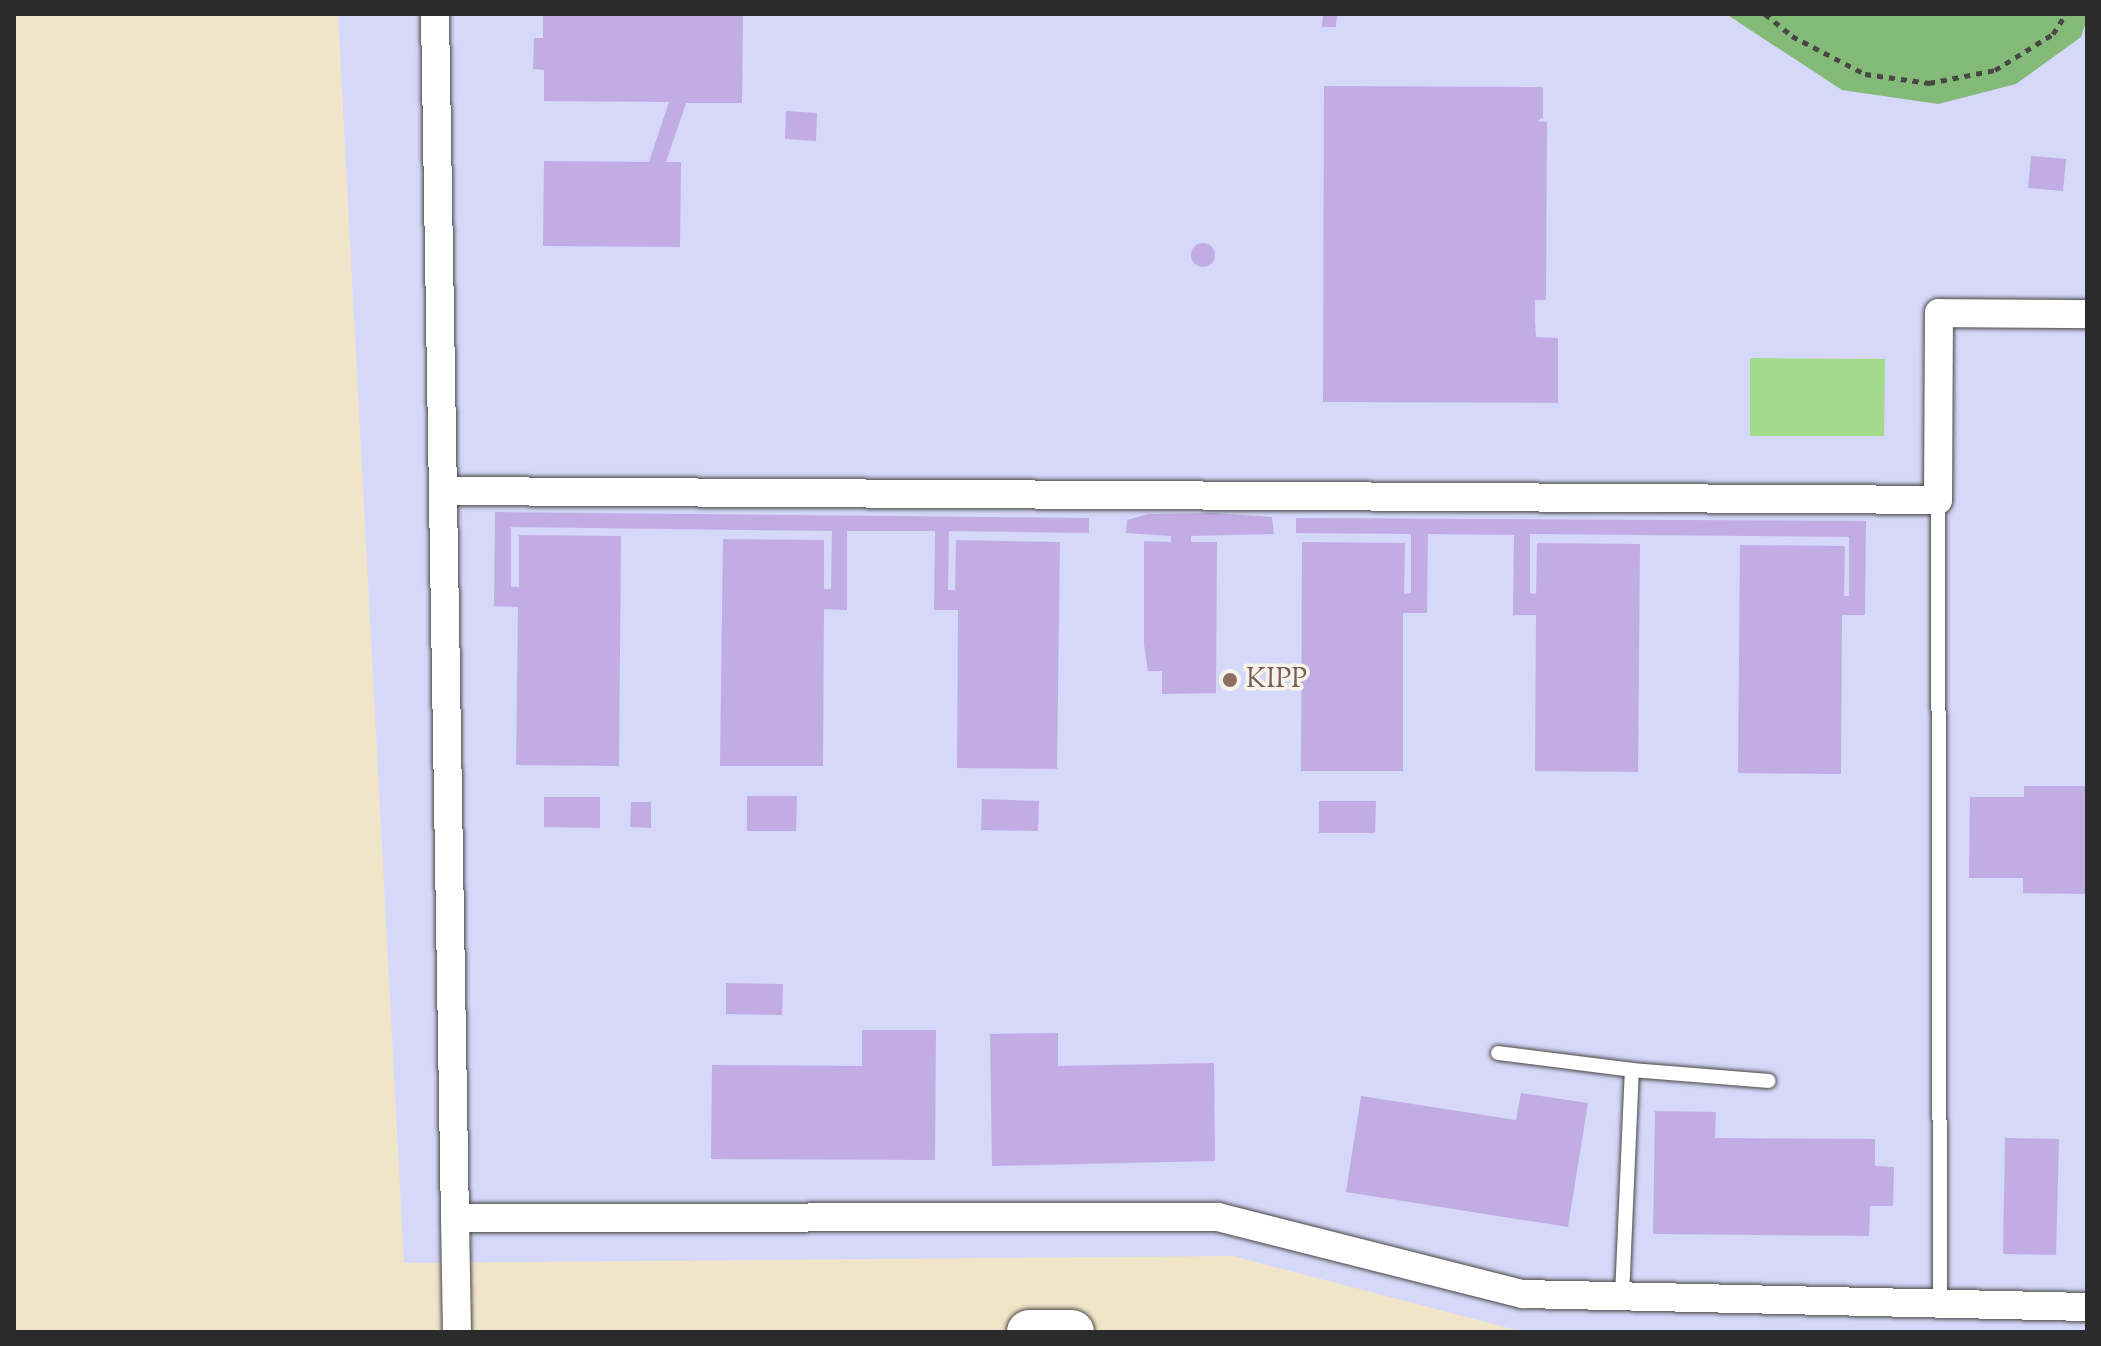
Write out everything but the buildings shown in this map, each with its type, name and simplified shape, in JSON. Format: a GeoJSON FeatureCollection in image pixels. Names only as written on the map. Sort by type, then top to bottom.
{"type":"FeatureCollection","features":[{"type":"Feature","properties":{"kind":"main road"},"geometry":{"type":"LineString","coordinates":[[1029,1332],[1072,1332]]}},
{"type":"Feature","properties":{"kind":"street"},"geometry":{"type":"LineString","coordinates":[[435,14],[457,1332]]}},
{"type":"Feature","properties":{"kind":"street"},"geometry":{"type":"LineString","coordinates":[[443,491],[1938,500],[1939,313],[2087,314]]}},
{"type":"Feature","properties":{"kind":"street"},"geometry":{"type":"LineString","coordinates":[[455,1218],[1218,1217],[1523,1294],[2087,1307]]}},
{"type":"Feature","properties":{"kind":"lane"},"geometry":{"type":"LineString","coordinates":[[1938,500],[1940,1304]]}},
{"type":"Feature","properties":{"kind":"lane"},"geometry":{"type":"LineString","coordinates":[[1498,1053],[1632,1070],[1769,1081]]}},
{"type":"Feature","properties":{"kind":"lane"},"geometry":{"type":"LineString","coordinates":[[1622,1296],[1632,1070]]}},
{"type":"Feature","properties":{"kind":"path"},"geometry":{"type":"LineString","coordinates":[[1765,14],[1792,36],[1865,74],[1929,83],[1995,70],[2053,34],[2066,14]]}},
{"type":"Feature","properties":{"kind":"shaded area","name":"KIPP"},"geometry":{"type":"Polygon","coordinates":[[[338,14],[1726,14],[1736,22],[2081,37],[2087,19],[2087,1332],[1524,1332],[1233,1256],[404,1263],[338,14]]]}},
{"type":"Feature","properties":{"kind":"green space"},"geometry":{"type":"Polygon","coordinates":[[[1726,14],[2087,14],[2087,19],[2081,37],[2016,84],[1938,104],[1842,90],[1726,14]]]}},
{"type":"Feature","properties":{"kind":"green space"},"geometry":{"type":"Polygon","coordinates":[[[1750,358],[1885,359],[1884,436],[1750,436],[1750,358]]]}},
{"type":"Feature","properties":{"kind":"place","name":"KIPP"},"geometry":{"type":"Point","coordinates":[1230,680]}}]}
